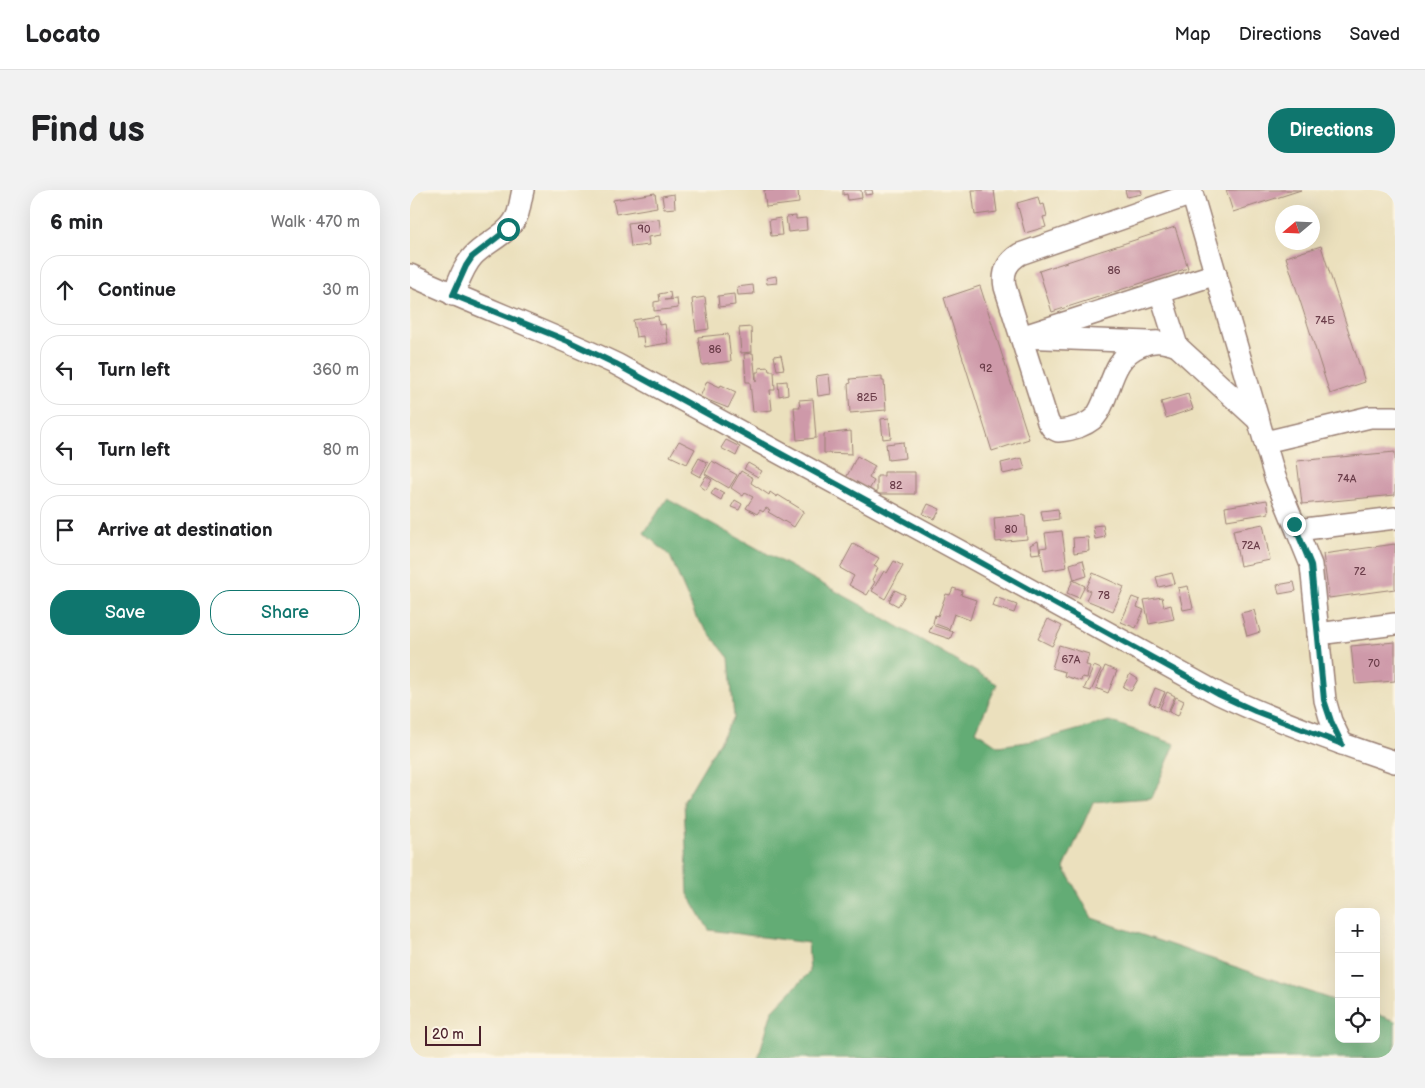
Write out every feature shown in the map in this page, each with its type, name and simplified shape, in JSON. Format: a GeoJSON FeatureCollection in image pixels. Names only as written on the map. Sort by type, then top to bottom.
{"type":"FeatureCollection","features":[{"type":"Feature","properties":{"kind":"street"},"geometry":{"type":"LineString","coordinates":[[453,295],[472,257],[508,229],[514,222],[518,214],[522,190]]}},
{"type":"Feature","properties":{"kind":"street"},"geometry":{"type":"LineString","coordinates":[[1148,342],[1134,348],[1124,356],[1116,369],[1098,413],[1092,421],[1058,432],[1048,422],[1003,277],[1012,260],[1020,254],[1192,192],[1276,477],[1311,565],[1324,700],[1342,744]]}},
{"type":"Feature","properties":{"kind":"street"},"geometry":{"type":"LineString","coordinates":[[1021,337],[1216,274]]}},
{"type":"Feature","properties":{"kind":"street"},"geometry":{"type":"LineString","coordinates":[[410,275],[453,295],[568,341],[616,364],[1218,694],[1255,711],[1395,762]]}},
{"type":"Feature","properties":{"kind":"street"},"geometry":{"type":"LineString","coordinates":[[1160,292],[1176,346]]}},
{"type":"Feature","properties":{"kind":"street"},"geometry":{"type":"LineString","coordinates":[[1021,337],[1164,342],[1176,346],[1259,421]]}},
{"type":"Feature","properties":{"kind":"street"},"geometry":{"type":"LineString","coordinates":[[1265,442],[1370,417],[1395,417]]}},
{"type":"Feature","properties":{"kind":"street"},"geometry":{"type":"LineString","coordinates":[[1297,530],[1395,518]]}},
{"type":"Feature","properties":{"kind":"street"},"geometry":{"type":"LineString","coordinates":[[1318,634],[1395,624]]}},
{"type":"Feature","properties":{"kind":"green space"},"geometry":{"type":"Polygon","coordinates":[[[667,499],[863,606],[997,684],[976,731],[998,746],[1041,740],[1109,721],[1175,744],[1152,798],[1093,802],[1064,868],[1092,918],[1335,1001],[1335,1043],[1380,1043],[1380,1015],[1395,1021],[1395,1058],[758,1058],[772,1011],[810,972],[808,943],[709,930],[688,894],[684,801],[734,717],[729,658],[696,617],[670,556],[644,533],[667,499]]]}},
{"type":"Feature","properties":{"kind":"building"},"geometry":{"type":"Polygon","coordinates":[[[764,190],[798,190],[799,203],[766,207],[764,190]]]}},
{"type":"Feature","properties":{"kind":"building"},"geometry":{"type":"Polygon","coordinates":[[[843,190],[861,190],[862,198],[848,200],[847,194],[843,195],[843,190]]]}},
{"type":"Feature","properties":{"kind":"building"},"geometry":{"type":"Polygon","coordinates":[[[865,190],[872,190],[873,194],[865,195],[865,190]]]}},
{"type":"Feature","properties":{"kind":"building"},"geometry":{"type":"Polygon","coordinates":[[[972,190],[994,190],[997,212],[975,215],[972,190]]]}},
{"type":"Feature","properties":{"kind":"building"},"geometry":{"type":"Polygon","coordinates":[[[1125,190],[1141,190],[1142,194],[1127,197],[1125,190]]]}},
{"type":"Feature","properties":{"kind":"building"},"geometry":{"type":"Polygon","coordinates":[[[1226,190],[1301,190],[1233,212],[1226,190]]]}},
{"type":"Feature","properties":{"kind":"building"},"geometry":{"type":"Polygon","coordinates":[[[655,193],[657,207],[616,214],[613,200],[655,193]]]}},
{"type":"Feature","properties":{"kind":"building"},"geometry":{"type":"Polygon","coordinates":[[[674,194],[675,208],[664,209],[662,196],[674,194]]]}},
{"type":"Feature","properties":{"kind":"building"},"geometry":{"type":"Polygon","coordinates":[[[1038,197],[1040,205],[1044,204],[1047,216],[1043,217],[1046,227],[1025,233],[1017,203],[1038,197]]]}},
{"type":"Feature","properties":{"kind":"building"},"geometry":{"type":"Polygon","coordinates":[[[796,216],[796,219],[806,218],[807,230],[788,232],[786,217],[796,216]]]}},
{"type":"Feature","properties":{"kind":"building"},"geometry":{"type":"Polygon","coordinates":[[[780,218],[782,235],[771,236],[769,220],[780,218]]]}},
{"type":"Feature","properties":{"kind":"building"},"geometry":{"type":"Polygon","coordinates":[[[659,219],[661,235],[648,237],[649,245],[631,247],[628,223],[659,219]]]}},
{"type":"Feature","properties":{"kind":"building"},"geometry":{"type":"Polygon","coordinates":[[[1175,227],[1188,268],[1052,312],[1039,271],[1175,227]]]}},
{"type":"Feature","properties":{"kind":"building"},"geometry":{"type":"Polygon","coordinates":[[[1320,246],[1365,382],[1330,394],[1286,257],[1308,250],[1320,250],[1320,246]]]}},
{"type":"Feature","properties":{"kind":"building"},"geometry":{"type":"Polygon","coordinates":[[[776,276],[777,283],[767,284],[766,278],[776,276]]]}},
{"type":"Feature","properties":{"kind":"building"},"geometry":{"type":"Polygon","coordinates":[[[753,285],[754,294],[738,295],[737,287],[753,285]]]}},
{"type":"Feature","properties":{"kind":"building"},"geometry":{"type":"Polygon","coordinates":[[[980,286],[1029,439],[992,451],[944,298],[980,286]]]}},
{"type":"Feature","properties":{"kind":"building"},"geometry":{"type":"Polygon","coordinates":[[[670,292],[671,299],[665,300],[677,299],[678,308],[654,311],[654,302],[660,301],[659,294],[670,292]]]}},
{"type":"Feature","properties":{"kind":"building"},"geometry":{"type":"Polygon","coordinates":[[[734,294],[735,305],[719,307],[718,296],[734,294]]]}},
{"type":"Feature","properties":{"kind":"building"},"geometry":{"type":"Polygon","coordinates":[[[705,297],[709,329],[696,331],[692,299],[705,297]]]}},
{"type":"Feature","properties":{"kind":"building"},"geometry":{"type":"Polygon","coordinates":[[[658,316],[659,325],[665,324],[668,343],[644,347],[643,336],[636,337],[633,320],[658,316]]]}},
{"type":"Feature","properties":{"kind":"building"},"geometry":{"type":"Polygon","coordinates":[[[751,327],[752,352],[741,353],[739,328],[751,327]]]}},
{"type":"Feature","properties":{"kind":"building"},"geometry":{"type":"Polygon","coordinates":[[[728,334],[731,361],[702,365],[698,337],[728,334]]]}},
{"type":"Feature","properties":{"kind":"building"},"geometry":{"type":"Polygon","coordinates":[[[753,353],[756,382],[756,372],[759,372],[759,368],[768,367],[769,371],[774,371],[775,390],[770,390],[772,410],[753,412],[750,382],[746,382],[744,354],[753,353]]]}},
{"type":"Feature","properties":{"kind":"building"},"geometry":{"type":"Polygon","coordinates":[[[781,355],[784,369],[777,370],[774,356],[781,355]]]}},
{"type":"Feature","properties":{"kind":"building"},"geometry":{"type":"Polygon","coordinates":[[[829,374],[831,394],[818,396],[816,376],[829,374]]]}},
{"type":"Feature","properties":{"kind":"building"},"geometry":{"type":"Polygon","coordinates":[[[882,376],[886,410],[850,413],[848,384],[851,383],[850,379],[882,376]]]}},
{"type":"Feature","properties":{"kind":"building"},"geometry":{"type":"Polygon","coordinates":[[[707,381],[736,392],[728,408],[700,397],[707,381]]]}},
{"type":"Feature","properties":{"kind":"building"},"geometry":{"type":"Polygon","coordinates":[[[787,381],[788,394],[779,396],[778,382],[787,381]]]}},
{"type":"Feature","properties":{"kind":"building"},"geometry":{"type":"Polygon","coordinates":[[[1188,394],[1193,409],[1166,418],[1161,402],[1188,394]]]}},
{"type":"Feature","properties":{"kind":"building"},"geometry":{"type":"Polygon","coordinates":[[[813,399],[816,438],[797,440],[794,407],[800,407],[799,400],[813,399]]]}},
{"type":"Feature","properties":{"kind":"building"},"geometry":{"type":"Polygon","coordinates":[[[889,418],[891,438],[883,439],[881,419],[889,418]]]}},
{"type":"Feature","properties":{"kind":"building"},"geometry":{"type":"Polygon","coordinates":[[[851,431],[852,454],[824,453],[824,434],[851,431]]]}},
{"type":"Feature","properties":{"kind":"building"},"geometry":{"type":"Polygon","coordinates":[[[726,440],[740,447],[736,456],[721,448],[726,440]]]}},
{"type":"Feature","properties":{"kind":"building"},"geometry":{"type":"Polygon","coordinates":[[[679,441],[695,449],[687,464],[670,456],[679,441]]]}},
{"type":"Feature","properties":{"kind":"building"},"geometry":{"type":"Polygon","coordinates":[[[903,442],[905,458],[888,460],[886,444],[903,442]]]}},
{"type":"Feature","properties":{"kind":"building"},"geometry":{"type":"Polygon","coordinates":[[[1395,452],[1395,495],[1302,504],[1297,461],[1395,452]]]}},
{"type":"Feature","properties":{"kind":"building"},"geometry":{"type":"Polygon","coordinates":[[[857,456],[875,466],[869,478],[874,481],[869,490],[846,478],[857,456]]]}},
{"type":"Feature","properties":{"kind":"building"},"geometry":{"type":"Polygon","coordinates":[[[699,458],[708,463],[700,477],[691,472],[699,458]]]}},
{"type":"Feature","properties":{"kind":"building"},"geometry":{"type":"Polygon","coordinates":[[[1022,458],[1025,469],[1003,474],[1001,463],[1022,458]]]}},
{"type":"Feature","properties":{"kind":"building"},"geometry":{"type":"Polygon","coordinates":[[[712,461],[737,475],[729,488],[705,474],[712,461]]]}},
{"type":"Feature","properties":{"kind":"building"},"geometry":{"type":"Polygon","coordinates":[[[748,463],[762,471],[758,477],[744,469],[748,463]]]}},
{"type":"Feature","properties":{"kind":"building"},"geometry":{"type":"Polygon","coordinates":[[[741,471],[753,478],[751,483],[769,495],[770,492],[777,497],[778,495],[804,511],[794,527],[768,512],[770,510],[766,508],[763,512],[760,510],[757,514],[746,508],[753,497],[745,493],[743,496],[731,488],[741,471]]]}},
{"type":"Feature","properties":{"kind":"building"},"geometry":{"type":"Polygon","coordinates":[[[884,472],[915,472],[915,494],[877,494],[877,476],[884,476],[884,472]]]}},
{"type":"Feature","properties":{"kind":"building"},"geometry":{"type":"Polygon","coordinates":[[[706,476],[712,480],[706,490],[700,486],[706,476]]]}},
{"type":"Feature","properties":{"kind":"building"},"geometry":{"type":"Polygon","coordinates":[[[715,488],[724,493],[721,500],[711,494],[715,488]]]}},
{"type":"Feature","properties":{"kind":"building"},"geometry":{"type":"Polygon","coordinates":[[[735,500],[742,504],[739,510],[731,507],[735,500]]]}},
{"type":"Feature","properties":{"kind":"building"},"geometry":{"type":"Polygon","coordinates":[[[1267,500],[1269,513],[1227,520],[1225,507],[1267,500]]]}},
{"type":"Feature","properties":{"kind":"building"},"geometry":{"type":"Polygon","coordinates":[[[928,504],[940,509],[935,519],[923,514],[928,504]]]}},
{"type":"Feature","properties":{"kind":"building"},"geometry":{"type":"Polygon","coordinates":[[[1058,509],[1059,519],[1043,521],[1041,511],[1058,509]]]}},
{"type":"Feature","properties":{"kind":"building"},"geometry":{"type":"Polygon","coordinates":[[[1025,515],[1027,539],[996,542],[994,518],[1025,515]]]}},
{"type":"Feature","properties":{"kind":"building"},"geometry":{"type":"Polygon","coordinates":[[[1263,524],[1270,560],[1240,566],[1233,530],[1263,524]]]}},
{"type":"Feature","properties":{"kind":"building"},"geometry":{"type":"Polygon","coordinates":[[[1103,525],[1105,537],[1095,539],[1093,526],[1103,525]]]}},
{"type":"Feature","properties":{"kind":"building"},"geometry":{"type":"Polygon","coordinates":[[[1062,531],[1067,567],[1044,571],[1040,548],[1047,547],[1045,533],[1062,531]]]}},
{"type":"Feature","properties":{"kind":"building"},"geometry":{"type":"Polygon","coordinates":[[[1088,537],[1089,551],[1074,553],[1073,538],[1088,537]]]}},
{"type":"Feature","properties":{"kind":"building"},"geometry":{"type":"Polygon","coordinates":[[[1038,541],[1040,553],[1032,554],[1030,545],[1038,541]]]}},
{"type":"Feature","properties":{"kind":"building"},"geometry":{"type":"Polygon","coordinates":[[[853,544],[879,558],[874,566],[878,568],[872,580],[875,582],[867,595],[849,585],[854,576],[840,568],[853,544]]]}},
{"type":"Feature","properties":{"kind":"building"},"geometry":{"type":"Polygon","coordinates":[[[1395,544],[1395,589],[1329,598],[1323,554],[1395,544]]]}},
{"type":"Feature","properties":{"kind":"building"},"geometry":{"type":"Polygon","coordinates":[[[1083,560],[1087,576],[1074,580],[1070,564],[1083,560]]]}},
{"type":"Feature","properties":{"kind":"building"},"geometry":{"type":"Polygon","coordinates":[[[894,561],[903,566],[885,599],[872,591],[884,571],[887,573],[894,561]]]}},
{"type":"Feature","properties":{"kind":"building"},"geometry":{"type":"Polygon","coordinates":[[[1093,573],[1124,587],[1113,611],[1086,600],[1090,591],[1086,589],[1093,573]]]}},
{"type":"Feature","properties":{"kind":"building"},"geometry":{"type":"Polygon","coordinates":[[[1172,573],[1175,583],[1159,587],[1156,577],[1172,573]]]}},
{"type":"Feature","properties":{"kind":"building"},"geometry":{"type":"Polygon","coordinates":[[[1073,580],[1085,586],[1079,598],[1067,593],[1073,580]]]}},
{"type":"Feature","properties":{"kind":"building"},"geometry":{"type":"Polygon","coordinates":[[[1294,582],[1296,591],[1279,594],[1277,585],[1294,582]]]}},
{"type":"Feature","properties":{"kind":"building"},"geometry":{"type":"Polygon","coordinates":[[[1188,586],[1193,608],[1183,610],[1178,588],[1188,586]]]}},
{"type":"Feature","properties":{"kind":"building"},"geometry":{"type":"Polygon","coordinates":[[[953,588],[962,591],[961,595],[976,600],[970,620],[954,614],[949,629],[933,623],[935,615],[938,616],[946,594],[950,595],[953,588]]]}},
{"type":"Feature","properties":{"kind":"building"},"geometry":{"type":"Polygon","coordinates":[[[895,590],[905,595],[898,606],[889,601],[895,590]]]}},
{"type":"Feature","properties":{"kind":"building"},"geometry":{"type":"Polygon","coordinates":[[[995,597],[1017,605],[1014,613],[992,606],[995,597]]]}},
{"type":"Feature","properties":{"kind":"building"},"geometry":{"type":"Polygon","coordinates":[[[1132,597],[1140,600],[1137,607],[1144,610],[1136,628],[1121,622],[1132,597]]]}},
{"type":"Feature","properties":{"kind":"building"},"geometry":{"type":"Polygon","coordinates":[[[1162,597],[1164,607],[1171,605],[1174,619],[1149,624],[1144,600],[1162,597]]]}},
{"type":"Feature","properties":{"kind":"building"},"geometry":{"type":"Polygon","coordinates":[[[1254,610],[1260,632],[1247,636],[1241,613],[1254,610]]]}},
{"type":"Feature","properties":{"kind":"building"},"geometry":{"type":"Polygon","coordinates":[[[1048,619],[1062,626],[1052,646],[1038,639],[1048,619]]]}},
{"type":"Feature","properties":{"kind":"building"},"geometry":{"type":"Polygon","coordinates":[[[932,625],[953,632],[950,639],[929,632],[932,625]]]}},
{"type":"Feature","properties":{"kind":"building"},"geometry":{"type":"Polygon","coordinates":[[[1395,642],[1395,681],[1355,684],[1351,646],[1395,642]]]}},
{"type":"Feature","properties":{"kind":"building"},"geometry":{"type":"Polygon","coordinates":[[[1059,645],[1089,654],[1086,665],[1090,666],[1087,678],[1082,677],[1081,681],[1064,676],[1065,672],[1052,668],[1059,645]]]}},
{"type":"Feature","properties":{"kind":"building"},"geometry":{"type":"Polygon","coordinates":[[[1094,666],[1101,669],[1091,691],[1084,689],[1094,666]]]}},
{"type":"Feature","properties":{"kind":"building"},"geometry":{"type":"Polygon","coordinates":[[[1105,666],[1117,671],[1108,693],[1096,688],[1105,666]]]}},
{"type":"Feature","properties":{"kind":"building"},"geometry":{"type":"Polygon","coordinates":[[[1130,674],[1138,679],[1131,691],[1123,687],[1130,674]]]}},
{"type":"Feature","properties":{"kind":"building"},"geometry":{"type":"Polygon","coordinates":[[[1155,688],[1165,692],[1158,707],[1149,703],[1155,688]]]}},
{"type":"Feature","properties":{"kind":"building"},"geometry":{"type":"Polygon","coordinates":[[[1167,692],[1175,696],[1168,712],[1160,708],[1167,692]]]}},
{"type":"Feature","properties":{"kind":"building"},"geometry":{"type":"Polygon","coordinates":[[[1176,697],[1184,701],[1178,716],[1169,712],[1176,697]]]}},
{"type":"Feature","properties":{"kind":"route"},"geometry":{"type":"LineString","coordinates":[[508,229],[472,257],[453,295],[506,318],[568,341],[616,364],[1218,694],[1255,711],[1342,744],[1324,700],[1314,582],[1311,565],[1294,524]]}}]}
